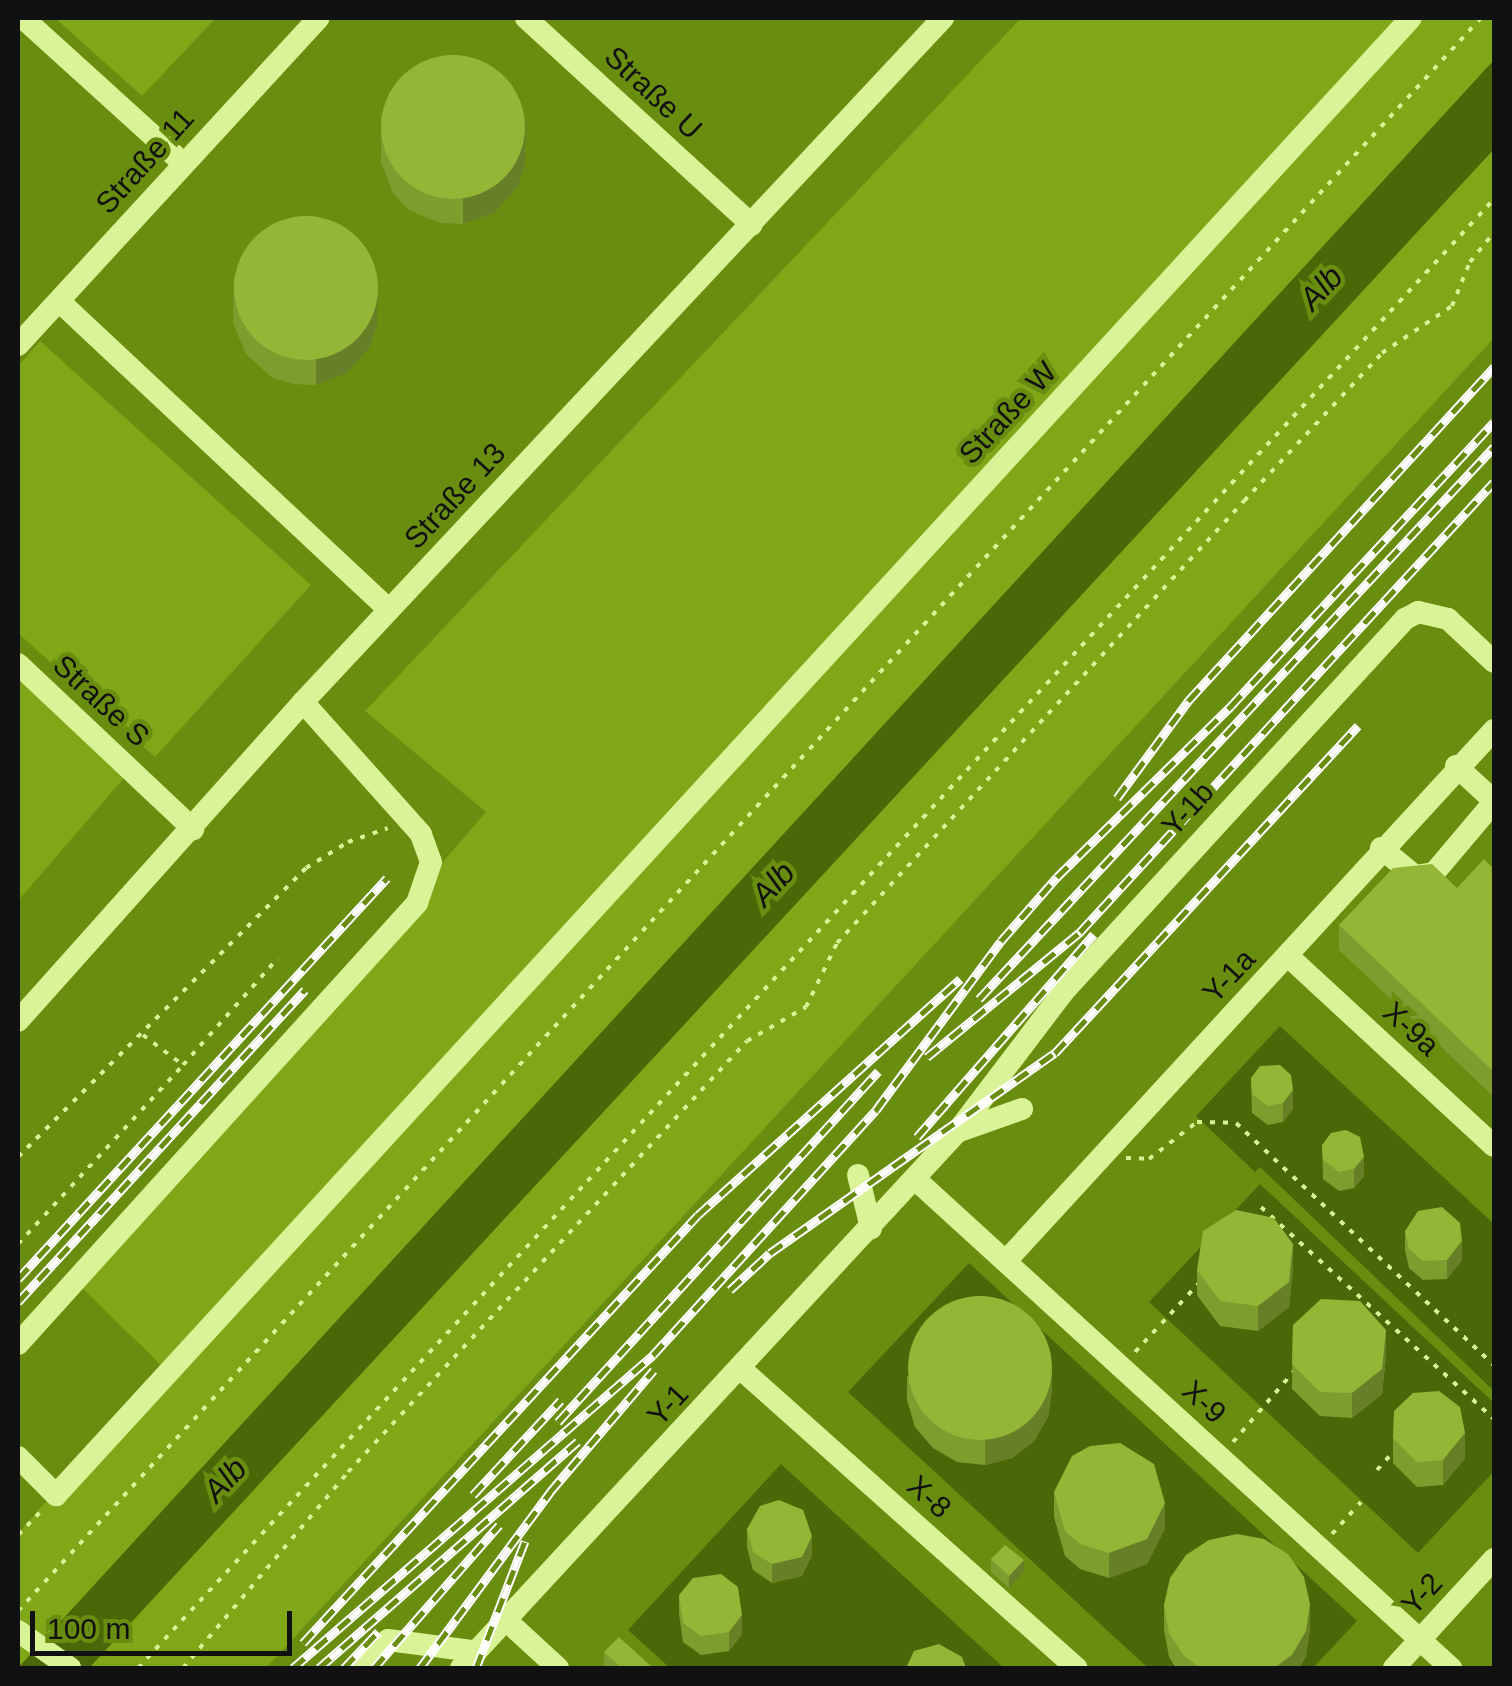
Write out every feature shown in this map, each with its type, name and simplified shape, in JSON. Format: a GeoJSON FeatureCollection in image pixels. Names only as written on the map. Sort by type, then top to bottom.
{"type":"FeatureCollection","features":[{"type":"Feature","properties":{"kind":"street"},"geometry":{"type":"LineString","coordinates":[[23,18],[183,163]]}},
{"type":"Feature","properties":{"kind":"street","name":"Straße 11"},"geometry":{"type":"LineString","coordinates":[[18,345],[319,18]]}},
{"type":"Feature","properties":{"kind":"street","name":"Straße U"},"geometry":{"type":"LineString","coordinates":[[526,18],[752,226]]}},
{"type":"Feature","properties":{"kind":"street","name":"Straße 13"},"geometry":{"type":"LineString","coordinates":[[18,1021],[303,702],[944,18]]}},
{"type":"Feature","properties":{"kind":"street","name":"Straße W"},"geometry":{"type":"LineString","coordinates":[[56,1494],[1411,18]]}},
{"type":"Feature","properties":{"kind":"street"},"geometry":{"type":"LineString","coordinates":[[59,301],[388,610]]}},
{"type":"Feature","properties":{"kind":"street","name":"Y-1b"},"geometry":{"type":"LineString","coordinates":[[916,1179],[957,1132],[1064,990],[1405,620],[1418,612],[1448,619],[1494,662]]}},
{"type":"Feature","properties":{"kind":"street","name":"Straße S"},"geometry":{"type":"LineString","coordinates":[[18,664],[193,829]]}},
{"type":"Feature","properties":{"kind":"street"},"geometry":{"type":"LineString","coordinates":[[18,1344],[417,903],[432,862],[421,834],[303,702]]}},
{"type":"Feature","properties":{"kind":"street","name":"Y-1a"},"geometry":{"type":"LineString","coordinates":[[1006,1261],[1288,956],[1456,766],[1494,730]]}},
{"type":"Feature","properties":{"kind":"street"},"geometry":{"type":"LineString","coordinates":[[1381,848],[1414,876],[1434,872],[1494,802],[1456,766]]}},
{"type":"Feature","properties":{"kind":"street","name":"X-9a"},"geometry":{"type":"LineString","coordinates":[[1288,956],[1494,1146]]}},
{"type":"Feature","properties":{"kind":"street","name":"Y-1b"},"geometry":{"type":"LineString","coordinates":[[957,1132],[1022,1109]]}},
{"type":"Feature","properties":{"kind":"street"},"geometry":{"type":"LineString","coordinates":[[858,1175],[871,1228]]}},
{"type":"Feature","properties":{"kind":"street","name":"Y-1"},"geometry":{"type":"LineString","coordinates":[[466,1660],[508,1622],[916,1179]]}},
{"type":"Feature","properties":{"kind":"street","name":"X-9"},"geometry":{"type":"LineString","coordinates":[[916,1179],[1451,1668]]}},
{"type":"Feature","properties":{"kind":"street","name":"X-8"},"geometry":{"type":"LineString","coordinates":[[742,1370],[1076,1668]]}},
{"type":"Feature","properties":{"kind":"street"},"geometry":{"type":"LineString","coordinates":[[18,1457],[56,1494]]}},
{"type":"Feature","properties":{"kind":"street","name":"Y-2"},"geometry":{"type":"LineString","coordinates":[[1394,1668],[1494,1559]]}},
{"type":"Feature","properties":{"kind":"street"},"geometry":{"type":"LineString","coordinates":[[508,1622],[558,1668]]}},
{"type":"Feature","properties":{"kind":"street"},"geometry":{"type":"LineString","coordinates":[[18,1631],[70,1668]]}},
{"type":"Feature","properties":{"kind":"street"},"geometry":{"type":"LineString","coordinates":[[362,1668],[388,1640],[466,1660]]}},
{"type":"Feature","properties":{"kind":"path"},"geometry":{"type":"LineString","coordinates":[[18,1610],[1481,18]]}},
{"type":"Feature","properties":{"kind":"path"},"geometry":{"type":"LineString","coordinates":[[138,1668],[1494,198]]}},
{"type":"Feature","properties":{"kind":"path"},"geometry":{"type":"LineString","coordinates":[[183,1668],[348,1472],[747,1041],[806,1007],[837,943],[1256,487],[1382,354],[1452,306],[1470,262],[1494,232]]}},
{"type":"Feature","properties":{"kind":"path"},"geometry":{"type":"LineString","coordinates":[[18,1157],[144,1035],[306,868],[348,842],[394,826],[421,834]]}},
{"type":"Feature","properties":{"kind":"path"},"geometry":{"type":"LineString","coordinates":[[18,1244],[278,958]]}},
{"type":"Feature","properties":{"kind":"path"},"geometry":{"type":"LineString","coordinates":[[144,1035],[183,1065]]}},
{"type":"Feature","properties":{"kind":"path"},"geometry":{"type":"LineString","coordinates":[[1107,1152],[1149,1159],[1197,1122],[1236,1122],[1494,1365]]}},
{"type":"Feature","properties":{"kind":"path"},"geometry":{"type":"LineString","coordinates":[[1261,1207],[1494,1419]]}},
{"type":"Feature","properties":{"kind":"path"},"geometry":{"type":"LineString","coordinates":[[1122,1366],[1204,1277]]}},
{"type":"Feature","properties":{"kind":"path"},"geometry":{"type":"LineString","coordinates":[[1197,1285],[1208,1295]]}},
{"type":"Feature","properties":{"kind":"path"},"geometry":{"type":"LineString","coordinates":[[1220,1457],[1299,1366]]}},
{"type":"Feature","properties":{"kind":"path"},"geometry":{"type":"LineString","coordinates":[[1292,1375],[1304,1385]]}},
{"type":"Feature","properties":{"kind":"path"},"geometry":{"type":"LineString","coordinates":[[1376,1470],[1401,1444]]}},
{"type":"Feature","properties":{"kind":"path"},"geometry":{"type":"LineString","coordinates":[[1392,1454],[1401,1462]]}},
{"type":"Feature","properties":{"kind":"path"},"geometry":{"type":"LineString","coordinates":[[18,1536],[56,1494]]}},
{"type":"Feature","properties":{"kind":"path"},"geometry":{"type":"LineString","coordinates":[[1319,1548],[1361,1502]]}},
{"type":"Feature","properties":{"kind":"shaded area"},"geometry":{"type":"Polygon","coordinates":[[[55,18],[216,18],[142,96],[55,18]]]}},
{"type":"Feature","properties":{"kind":"shaded area"},"geometry":{"type":"Polygon","coordinates":[[[1021,18],[1494,18],[1494,60],[18,1668],[18,1533],[165,1369],[78,1284],[486,812],[365,711],[1021,18]]]}},
{"type":"Feature","properties":{"kind":"shaded area"},"geometry":{"type":"Polygon","coordinates":[[[1494,149],[1494,338],[266,1668],[89,1668],[1494,149]]]}},
{"type":"Feature","properties":{"kind":"shaded area"},"geometry":{"type":"Polygon","coordinates":[[[40,341],[311,585],[155,757],[18,633],[18,366],[40,341]]]}},
{"type":"Feature","properties":{"kind":"shaded area"},"geometry":{"type":"Polygon","coordinates":[[[18,679],[124,778],[18,901],[18,679]]]}},
{"type":"Feature","properties":{"kind":"water","name":"Alb"},"geometry":{"type":"Polygon","coordinates":[[[1494,60],[1494,149],[89,1668],[18,1668],[1494,60]]]}},
{"type":"Feature","properties":{"kind":"water"},"geometry":{"type":"Polygon","coordinates":[[[1280,1026],[1494,1224],[1494,1391],[1260,1167],[1255,1172],[1196,1116],[1280,1026]]]}},
{"type":"Feature","properties":{"kind":"water"},"geometry":{"type":"Polygon","coordinates":[[[1260,1184],[1494,1403],[1494,1471],[1418,1553],[1149,1302],[1260,1184]]]}},
{"type":"Feature","properties":{"kind":"water"},"geometry":{"type":"Polygon","coordinates":[[[969,1263],[1357,1621],[1313,1668],[1148,1668],[848,1392],[969,1263]]]}},
{"type":"Feature","properties":{"kind":"water"},"geometry":{"type":"Polygon","coordinates":[[[781,1464],[1004,1668],[670,1668],[628,1630],[781,1464]]]}},
{"type":"Feature","properties":{"kind":"building"},"geometry":{"type":"Polygon","coordinates":[[[453,55],[480,61],[504,76],[519,100],[525,127],[519,154],[504,178],[480,193],[453,199],[426,193],[402,178],[387,154],[381,127],[387,100],[402,76],[426,61],[453,55]]]}},
{"type":"Feature","properties":{"kind":"building"},"geometry":{"type":"Polygon","coordinates":[[[306,216],[333,222],[357,237],[372,261],[378,288],[372,315],[357,339],[333,354],[306,360],[279,354],[255,339],[240,315],[234,288],[240,261],[255,237],[279,222],[306,216]]]}},
{"type":"Feature","properties":{"kind":"building"},"geometry":{"type":"Polygon","coordinates":[[[1484,859],[1494,869],[1494,1072],[1339,925],[1393,868],[1432,864],[1457,888],[1484,859]]]}},
{"type":"Feature","properties":{"kind":"building"},"geometry":{"type":"Polygon","coordinates":[[[1280,1065],[1291,1075],[1293,1090],[1283,1103],[1268,1106],[1252,1094],[1251,1078],[1260,1066],[1280,1065]]]}},
{"type":"Feature","properties":{"kind":"building"},"geometry":{"type":"Polygon","coordinates":[[[1346,1130],[1360,1137],[1364,1157],[1354,1169],[1339,1172],[1323,1160],[1322,1145],[1331,1133],[1346,1130]]]}},
{"type":"Feature","properties":{"kind":"building"},"geometry":{"type":"Polygon","coordinates":[[[1442,1207],[1460,1223],[1462,1241],[1447,1260],[1423,1261],[1409,1249],[1405,1231],[1418,1211],[1442,1207]]]}},
{"type":"Feature","properties":{"kind":"building"},"geometry":{"type":"Polygon","coordinates":[[[1236,1210],[1274,1218],[1293,1244],[1289,1282],[1258,1306],[1220,1301],[1197,1270],[1203,1231],[1236,1210]]]}},
{"type":"Feature","properties":{"kind":"building"},"geometry":{"type":"Polygon","coordinates":[[[980,1296],[1007,1302],[1031,1317],[1046,1341],[1052,1368],[1046,1395],[1031,1419],[1007,1434],[980,1440],[953,1434],[929,1419],[914,1395],[908,1368],[914,1341],[929,1317],[953,1302],[980,1296]]]}},
{"type":"Feature","properties":{"kind":"building"},"geometry":{"type":"Polygon","coordinates":[[[1321,1299],[1360,1301],[1386,1330],[1382,1369],[1352,1393],[1320,1392],[1292,1364],[1293,1325],[1321,1299]]]}},
{"type":"Feature","properties":{"kind":"building"},"geometry":{"type":"Polygon","coordinates":[[[1439,1391],[1460,1407],[1465,1433],[1443,1460],[1417,1462],[1393,1438],[1394,1411],[1413,1393],[1439,1391]]]}},
{"type":"Feature","properties":{"kind":"building"},"geometry":{"type":"Polygon","coordinates":[[[1120,1443],[1154,1464],[1165,1503],[1147,1539],[1109,1553],[1080,1544],[1065,1531],[1054,1492],[1072,1456],[1090,1446],[1120,1443]]]}},
{"type":"Feature","properties":{"kind":"building"},"geometry":{"type":"Polygon","coordinates":[[[779,1500],[803,1510],[812,1536],[802,1557],[772,1564],[753,1552],[747,1529],[760,1506],[779,1500]]]}},
{"type":"Feature","properties":{"kind":"building"},"geometry":{"type":"Polygon","coordinates":[[[1237,1534],[1264,1539],[1288,1554],[1304,1577],[1310,1604],[1306,1631],[1292,1655],[1274,1668],[1201,1668],[1184,1656],[1169,1633],[1164,1605],[1170,1578],[1186,1555],[1209,1540],[1237,1534]]]}},
{"type":"Feature","properties":{"kind":"building"},"geometry":{"type":"Polygon","coordinates":[[[1005,1545],[1024,1560],[1009,1576],[991,1559],[1005,1545]]]}},
{"type":"Feature","properties":{"kind":"building"},"geometry":{"type":"Polygon","coordinates":[[[721,1574],[738,1587],[742,1615],[729,1632],[701,1636],[683,1623],[679,1595],[693,1578],[721,1574]]]}},
{"type":"Feature","properties":{"kind":"building"},"geometry":{"type":"Polygon","coordinates":[[[619,1637],[653,1668],[622,1668],[604,1652],[619,1637]]]}},
{"type":"Feature","properties":{"kind":"building"},"geometry":{"type":"Polygon","coordinates":[[[939,1644],[962,1657],[966,1668],[906,1668],[914,1651],[939,1644]]]}},
{"type":"Feature","properties":{"kind":"railway"},"geometry":{"type":"LineString","coordinates":[[1117,798],[1189,700],[1494,367]]}},
{"type":"Feature","properties":{"kind":"railway"},"geometry":{"type":"LineString","coordinates":[[293,1668],[653,1355],[876,1110],[1001,941],[1057,877],[1231,706],[1494,422]]}},
{"type":"Feature","properties":{"kind":"railway"},"geometry":{"type":"LineString","coordinates":[[979,999],[1494,447]]}},
{"type":"Feature","properties":{"kind":"railway"},"geometry":{"type":"LineString","coordinates":[[927,1057],[1080,932],[1494,482]]}},
{"type":"Feature","properties":{"kind":"railway"},"geometry":{"type":"LineString","coordinates":[[730,1290],[770,1253],[1055,1053],[1358,726]]}},
{"type":"Feature","properties":{"kind":"railway"},"geometry":{"type":"LineString","coordinates":[[18,1279],[387,878]]}},
{"type":"Feature","properties":{"kind":"railway"},"geometry":{"type":"LineString","coordinates":[[917,1137],[1094,934]]}},
{"type":"Feature","properties":{"kind":"railway"},"geometry":{"type":"LineString","coordinates":[[303,1643],[698,1215],[960,979]]}},
{"type":"Feature","properties":{"kind":"railway"},"geometry":{"type":"LineString","coordinates":[[18,1302],[305,990]]}},
{"type":"Feature","properties":{"kind":"railway"},"geometry":{"type":"LineString","coordinates":[[558,1422],[878,1071]]}},
{"type":"Feature","properties":{"kind":"railway"},"geometry":{"type":"LineString","coordinates":[[420,1668],[550,1492],[654,1370]]}},
{"type":"Feature","properties":{"kind":"railway"},"geometry":{"type":"LineString","coordinates":[[473,1495],[561,1400]]}},
{"type":"Feature","properties":{"kind":"railway"},"geometry":{"type":"LineString","coordinates":[[319,1668],[578,1441]]}},
{"type":"Feature","properties":{"kind":"railway"},"geometry":{"type":"LineString","coordinates":[[374,1668],[499,1525]]}},
{"type":"Feature","properties":{"kind":"railway"},"geometry":{"type":"LineString","coordinates":[[476,1668],[525,1541]]}},
{"type":"Feature","properties":{"kind":"railway"},"geometry":{"type":"LineString","coordinates":[[344,1668],[378,1632]]}}]}
